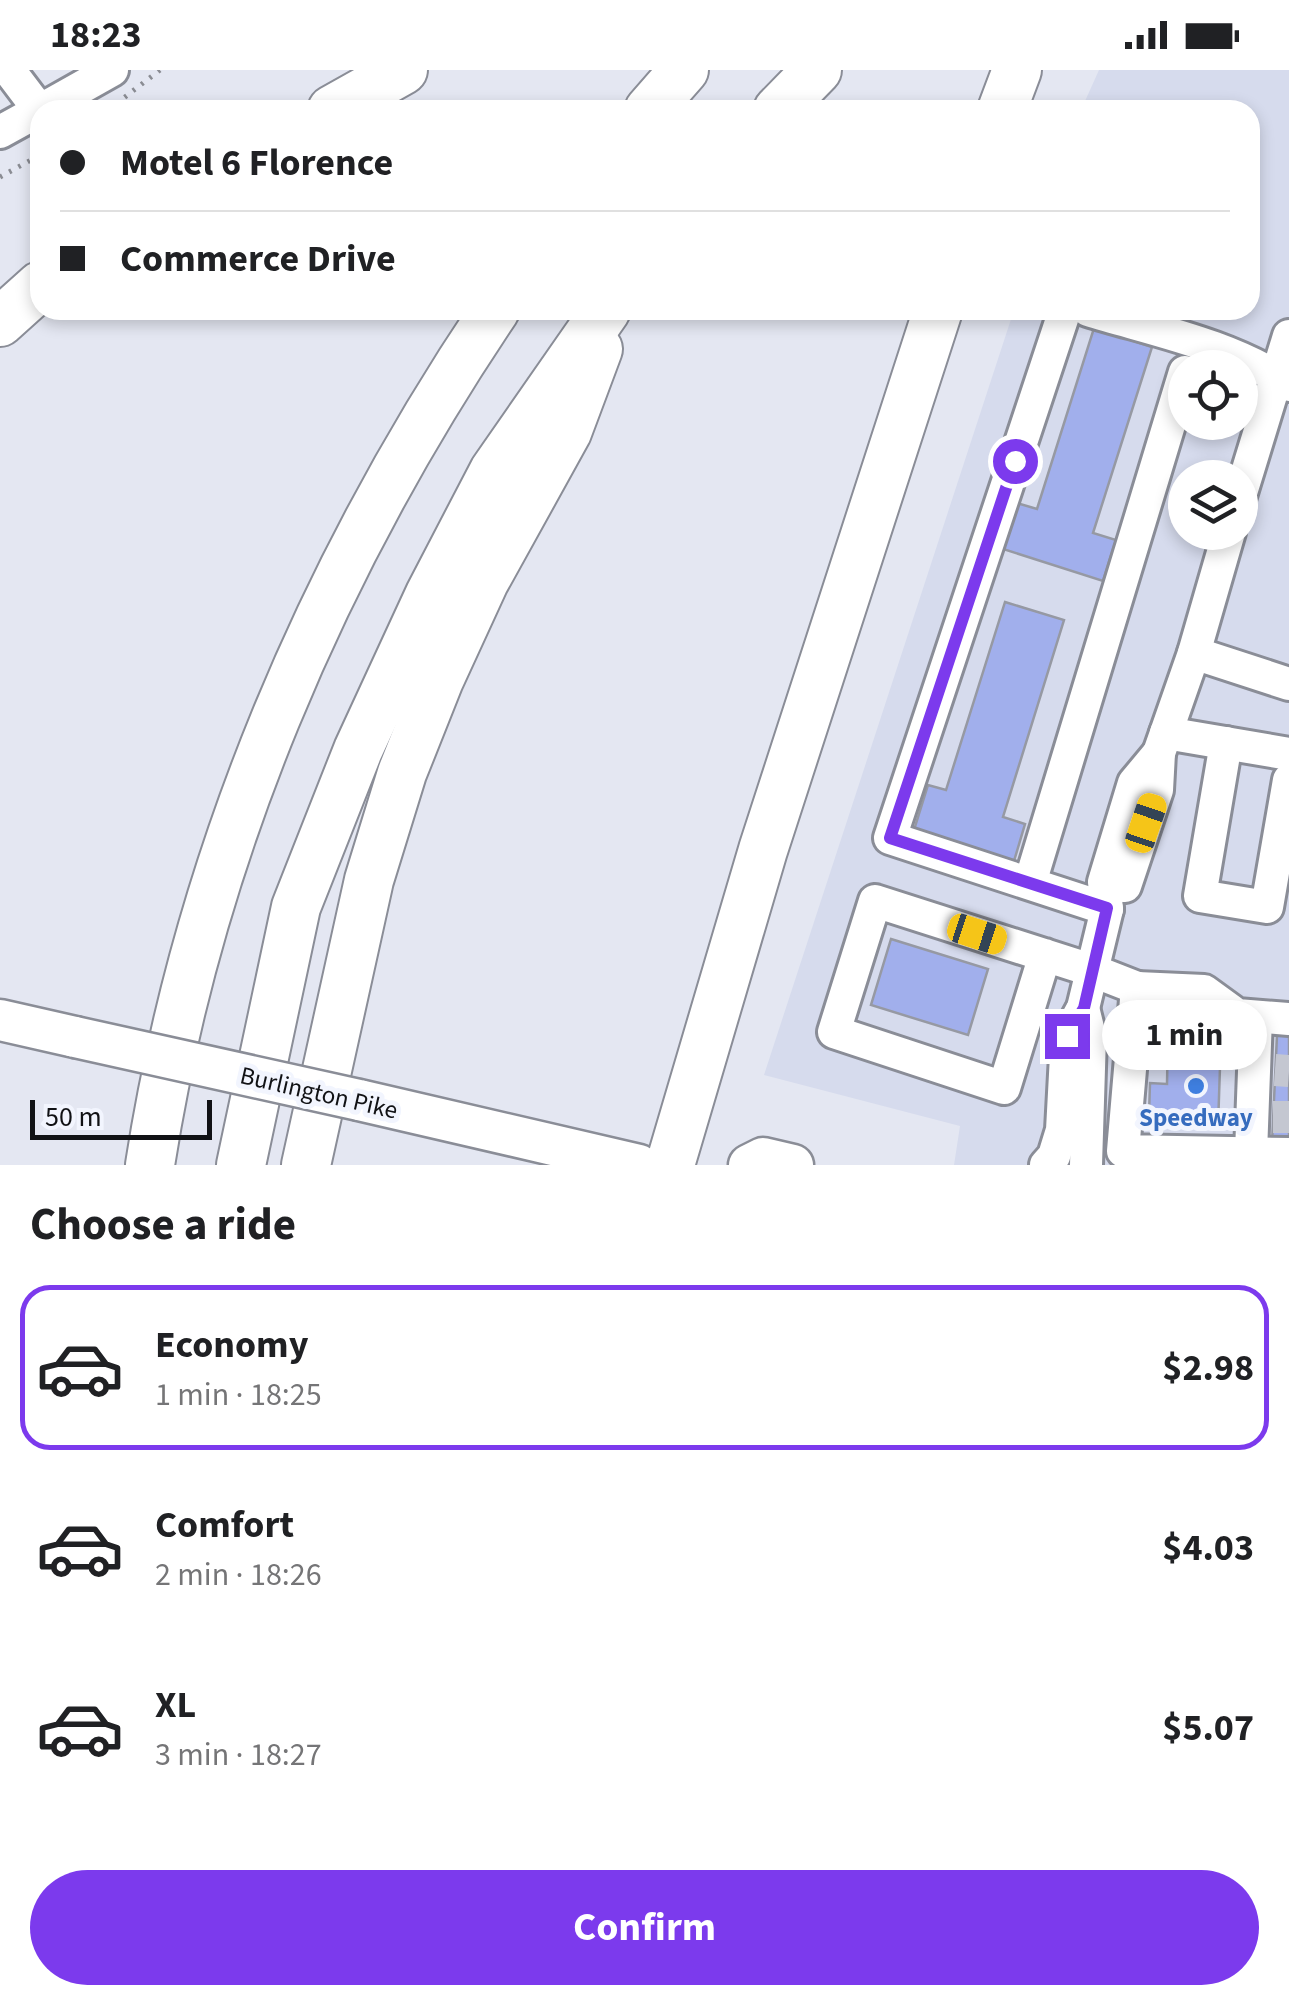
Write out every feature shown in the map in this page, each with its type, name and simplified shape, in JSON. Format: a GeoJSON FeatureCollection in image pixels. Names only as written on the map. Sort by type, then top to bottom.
{"type":"FeatureCollection","features":[{"type":"Feature","properties":{"kind":"highway"},"geometry":{"type":"LineString","coordinates":[[350,100],[403,70]]}},
{"type":"Feature","properties":{"kind":"highway"},"geometry":{"type":"LineString","coordinates":[[657,100],[684,70]]}},
{"type":"Feature","properties":{"kind":"highway"},"geometry":{"type":"LineString","coordinates":[[788,100],[817,70]]}},
{"type":"Feature","properties":{"kind":"highway"},"geometry":{"type":"LineString","coordinates":[[1006,100],[1016,70]]}},
{"type":"Feature","properties":{"kind":"highway"},"geometry":{"type":"LineString","coordinates":[[0,322],[30,295]]}},
{"type":"Feature","properties":{"kind":"highway"},"geometry":{"type":"LineString","coordinates":[[150,1165],[192,969],[215,887],[280,704],[327,597],[386,484],[489,320]]}},
{"type":"Feature","properties":{"kind":"highway"},"geometry":{"type":"LineString","coordinates":[[241,1165],[296,908],[358,750],[430,594],[494,470],[602,320]]}},
{"type":"Feature","properties":{"kind":"highway"},"geometry":{"type":"LineString","coordinates":[[306,1165],[364,898],[402,773],[484,582],[567,432],[606,320]]}},
{"type":"Feature","properties":{"kind":"highway"},"geometry":{"type":"LineString","coordinates":[[670,1165],[763,850],[935,320]]}},
{"type":"Feature","properties":{"kind":"main road","name":"Burlington Pike"},"geometry":{"type":"LineString","coordinates":[[0,1020],[638,1165]]}},
{"type":"Feature","properties":{"kind":"main road"},"geometry":{"type":"LineString","coordinates":[[748,1165],[763,1158],[792,1165]]}},
{"type":"Feature","properties":{"kind":"street"},"geometry":{"type":"LineString","coordinates":[[9,70],[32,100]]}},
{"type":"Feature","properties":{"kind":"street"},"geometry":{"type":"LineString","coordinates":[[58,100],[112,70]]}},
{"type":"Feature","properties":{"kind":"street"},"geometry":{"type":"LineString","coordinates":[[0,132],[30,116]]}},
{"type":"Feature","properties":{"kind":"street"},"geometry":{"type":"LineString","coordinates":[[1062,320],[890,838],[1107,908]]}},
{"type":"Feature","properties":{"kind":"street"},"geometry":{"type":"LineString","coordinates":[[1108,320],[1168,351]]}},
{"type":"Feature","properties":{"kind":"street"},"geometry":{"type":"LineString","coordinates":[[1253,460],[1282,380],[1289,336]]}},
{"type":"Feature","properties":{"kind":"street"},"geometry":{"type":"LineString","coordinates":[[1030,884],[1168,427]]}},
{"type":"Feature","properties":{"kind":"street"},"geometry":{"type":"LineString","coordinates":[[1046,1165],[1054,1156],[1062,1130],[1067,1036],[1084,1008],[1107,908],[1124,889],[1158,790],[1162,743],[1194,653],[1224,550]]}},
{"type":"Feature","properties":{"kind":"street"},"geometry":{"type":"LineString","coordinates":[[1194,653],[1289,684]]}},
{"type":"Feature","properties":{"kind":"street"},"geometry":{"type":"LineString","coordinates":[[1162,743],[1226,743],[1289,754]]}},
{"type":"Feature","properties":{"kind":"street"},"geometry":{"type":"LineString","coordinates":[[1226,743],[1200,896],[1267,908],[1289,780]]}},
{"type":"Feature","properties":{"kind":"street"},"geometry":{"type":"LineString","coordinates":[[1045,955],[1004,1088],[834,1032],[875,901],[1045,955],[1091,970],[1137,988],[1204,991],[1237,1015],[1289,1019]]}},
{"type":"Feature","properties":{"kind":"street"},"geometry":{"type":"LineString","coordinates":[[1137,988],[1123,1151],[1289,1154]]}},
{"type":"Feature","properties":{"kind":"street"},"geometry":{"type":"LineString","coordinates":[[1084,1008],[1090,1036],[1086,1165]]}},
{"type":"Feature","properties":{"kind":"street"},"geometry":{"type":"LineString","coordinates":[[1251,1153],[1263,1116],[1265,1070],[1256,1017]]}},
{"type":"Feature","properties":{"kind":"path"},"geometry":{"type":"LineString","coordinates":[[0,177],[30,160]]}},
{"type":"Feature","properties":{"kind":"shaded area"},"geometry":{"type":"Polygon","coordinates":[[[1099,70],[1289,70],[1289,1165],[954,1165],[960,1126],[764,1075],[1011,320],[1260,320],[1260,100],[1086,100],[1099,70]]]}},
{"type":"Feature","properties":{"kind":"building"},"geometry":{"type":"Polygon","coordinates":[[[1094,328],[1152,347],[1093,533],[1116,540],[1103,581],[1003,549],[1017,503],[1037,509],[1094,328]]]}},
{"type":"Feature","properties":{"kind":"building"},"geometry":{"type":"Polygon","coordinates":[[[1005,602],[1064,620],[1003,817],[1025,824],[1014,861],[914,830],[928,785],[946,790],[1005,602]]]}},
{"type":"Feature","properties":{"kind":"building"},"geometry":{"type":"Polygon","coordinates":[[[891,939],[988,969],[968,1035],[871,1005],[891,939]]]}},
{"type":"Feature","properties":{"kind":"building"},"geometry":{"type":"Polygon","coordinates":[[[1168,1035],[1221,1037],[1218,1127],[1166,1126],[1166,1116],[1149,1115],[1150,1083],[1167,1084],[1168,1035]]]}},
{"type":"Feature","properties":{"kind":"building"},"geometry":{"type":"Polygon","coordinates":[[[1277,1035],[1289,1035],[1289,1144],[1272,1143],[1277,1035]]]}},
{"type":"Feature","properties":{"kind":"tunnel"},"geometry":{"type":"LineString","coordinates":[[1275,1070],[1289,1071]]}},
{"type":"Feature","properties":{"kind":"tunnel"},"geometry":{"type":"LineString","coordinates":[[1273,1117],[1289,1117]]}},
{"type":"Feature","properties":{"kind":"place","name":"Speedway"},"geometry":{"type":"Point","coordinates":[1196,1086]}},
{"type":"Feature","properties":{"kind":"route"},"geometry":{"type":"LineString","coordinates":[[1015,461],[890,838],[1107,908],[1084,1008],[1067,1036]]}}]}
